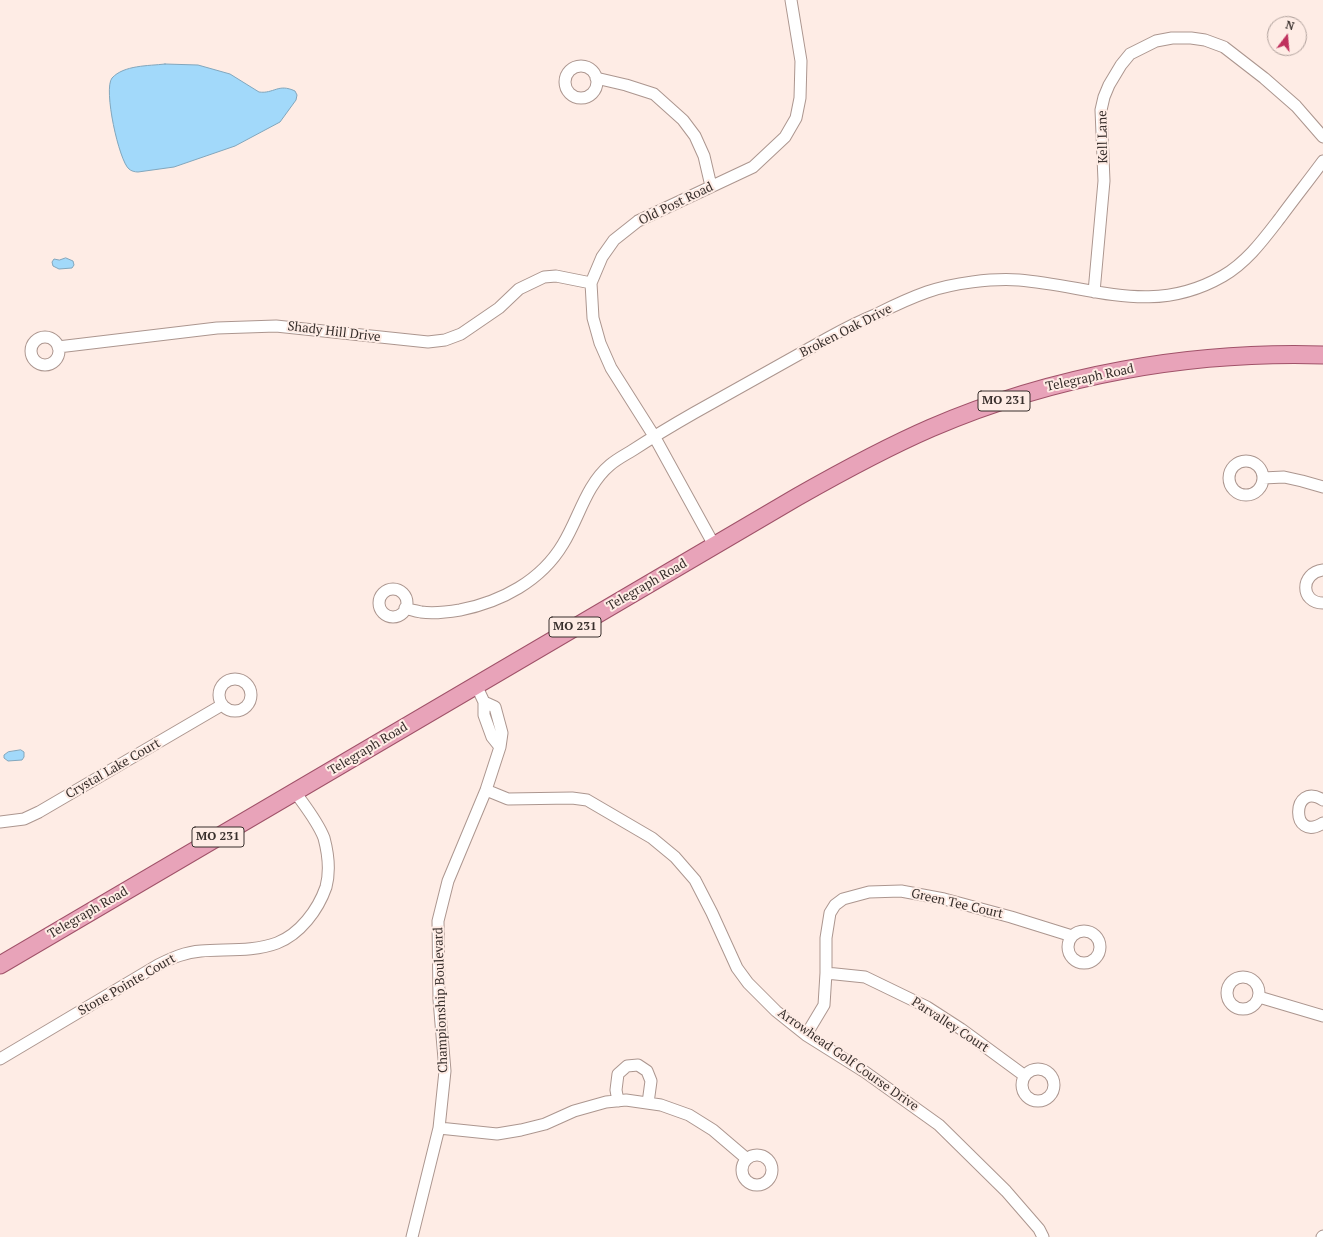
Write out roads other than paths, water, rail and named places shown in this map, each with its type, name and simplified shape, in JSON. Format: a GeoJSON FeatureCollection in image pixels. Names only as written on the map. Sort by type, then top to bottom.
{"type":"FeatureCollection","features":[{"type":"Feature","properties":{"kind":"main road","name":"Telegraph Road"},"geometry":{"type":"LineString","coordinates":[[0,965],[714,545],[840,472],[890,446],[955,418],[1037,390],[1106,374],[1185,361],[1258,355],[1323,355]]}},
{"type":"Feature","properties":{"kind":"street","name":"Old Post Road"},"geometry":{"type":"LineString","coordinates":[[714,545],[654,436],[611,368],[600,343],[593,318],[591,284],[602,257],[614,240],[638,221],[753,167],[785,137],[796,118],[800,98],[801,60],[791,0]]}},
{"type":"Feature","properties":{"kind":"street","name":"Kell Lane"},"geometry":{"type":"LineString","coordinates":[[1094,292],[1104,181],[1101,110],[1109,85],[1121,65],[1130,54],[1156,41],[1172,38],[1205,40],[1224,47],[1264,78],[1296,106],[1323,137]]}},
{"type":"Feature","properties":{"kind":"street"},"geometry":{"type":"LineString","coordinates":[[596,78],[626,85],[654,94],[683,120],[696,136],[704,156],[711,186]]}},
{"type":"Feature","properties":{"kind":"street","name":"Broken Oak Drive"},"geometry":{"type":"LineString","coordinates":[[406,608],[424,613],[448,611],[477,606],[497,600],[514,591],[543,569],[561,547],[574,524],[586,496],[600,475],[619,458],[654,436],[840,331],[928,291],[973,282],[1018,280],[1120,296],[1155,297],[1181,294],[1224,276],[1254,251],[1323,161]]}},
{"type":"Feature","properties":{"kind":"street","name":"Shady Hill Drive"},"geometry":{"type":"LineString","coordinates":[[58,347],[217,328],[276,326],[428,342],[445,340],[460,334],[499,308],[519,289],[544,277],[556,276],[591,284]]}},
{"type":"Feature","properties":{"kind":"street"},"geometry":{"type":"LineString","coordinates":[[1263,478],[1284,477],[1323,487]]}},
{"type":"Feature","properties":{"kind":"street"},"geometry":{"type":"LineString","coordinates":[[1323,570],[1318,570],[1309,577],[1306,587],[1310,598],[1314,601],[1323,603]]}},
{"type":"Feature","properties":{"kind":"street","name":"Championship Boulevard"},"geometry":{"type":"LineString","coordinates":[[412,1237],[439,1128],[445,1071],[439,1000],[438,921],[448,881],[486,790],[500,747],[492,737],[484,715],[484,702],[476,685]]}},
{"type":"Feature","properties":{"kind":"street","name":"Crystal Lake Court"},"geometry":{"type":"LineString","coordinates":[[0,822],[24,819],[39,812],[222,705]]}},
{"type":"Feature","properties":{"kind":"street","name":"Arrowhead Golf Course Drive"},"geometry":{"type":"LineString","coordinates":[[486,790],[508,799],[572,798],[587,800],[652,838],[676,857],[695,880],[737,968],[748,983],[776,1011],[806,1035],[891,1090],[939,1125],[1006,1191],[1039,1229],[1044,1237]]}},
{"type":"Feature","properties":{"kind":"street","name":"Stone Pointe Court"},"geometry":{"type":"LineString","coordinates":[[0,1059],[158,965],[180,954],[200,950],[230,950],[259,947],[277,943],[294,933],[305,922],[318,904],[326,886],[328,869],[323,838],[318,826],[295,792]]}},
{"type":"Feature","properties":{"kind":"street"},"geometry":{"type":"LineString","coordinates":[[1323,800],[1319,797],[1308,797],[1300,803],[1298,812],[1301,821],[1309,827],[1314,827],[1323,823]]}},
{"type":"Feature","properties":{"kind":"street","name":"Green Tee Court"},"geometry":{"type":"LineString","coordinates":[[806,1035],[824,1005],[826,938],[830,913],[835,905],[843,899],[869,892],[901,891],[944,899],[1011,917],[1072,936]]}},
{"type":"Feature","properties":{"kind":"street","name":"Parvalley Court"},"geometry":{"type":"LineString","coordinates":[[826,973],[865,977],[927,1007],[1025,1076]]}},
{"type":"Feature","properties":{"kind":"street"},"geometry":{"type":"LineString","coordinates":[[1259,997],[1323,1016]]}},
{"type":"Feature","properties":{"kind":"street"},"geometry":{"type":"LineString","coordinates":[[618,1101],[616,1090],[618,1074],[627,1066],[638,1065],[647,1071],[650,1081],[648,1104]]}},
{"type":"Feature","properties":{"kind":"street"},"geometry":{"type":"LineString","coordinates":[[439,1128],[498,1134],[545,1124],[574,1111],[606,1102],[626,1100],[661,1105],[689,1115],[713,1130],[746,1159]]}},
{"type":"Feature","properties":{"kind":"water"},"geometry":{"type":"Polygon","coordinates":[[[165,64],[198,65],[230,74],[259,92],[269,92],[280,88],[289,89],[295,91],[297,95],[296,100],[280,122],[235,146],[174,167],[138,172],[133,171],[129,169],[125,163],[113,125],[109,96],[112,78],[130,68],[165,64]]]}},
{"type":"Feature","properties":{"kind":"water"},"geometry":{"type":"Polygon","coordinates":[[[66,258],[73,261],[74,265],[72,268],[59,269],[53,266],[52,262],[54,259],[59,260],[66,258]]]}},
{"type":"Feature","properties":{"kind":"water"},"geometry":{"type":"Polygon","coordinates":[[[21,750],[24,752],[24,757],[22,760],[8,761],[4,758],[4,755],[8,752],[21,750]]]}}]}
